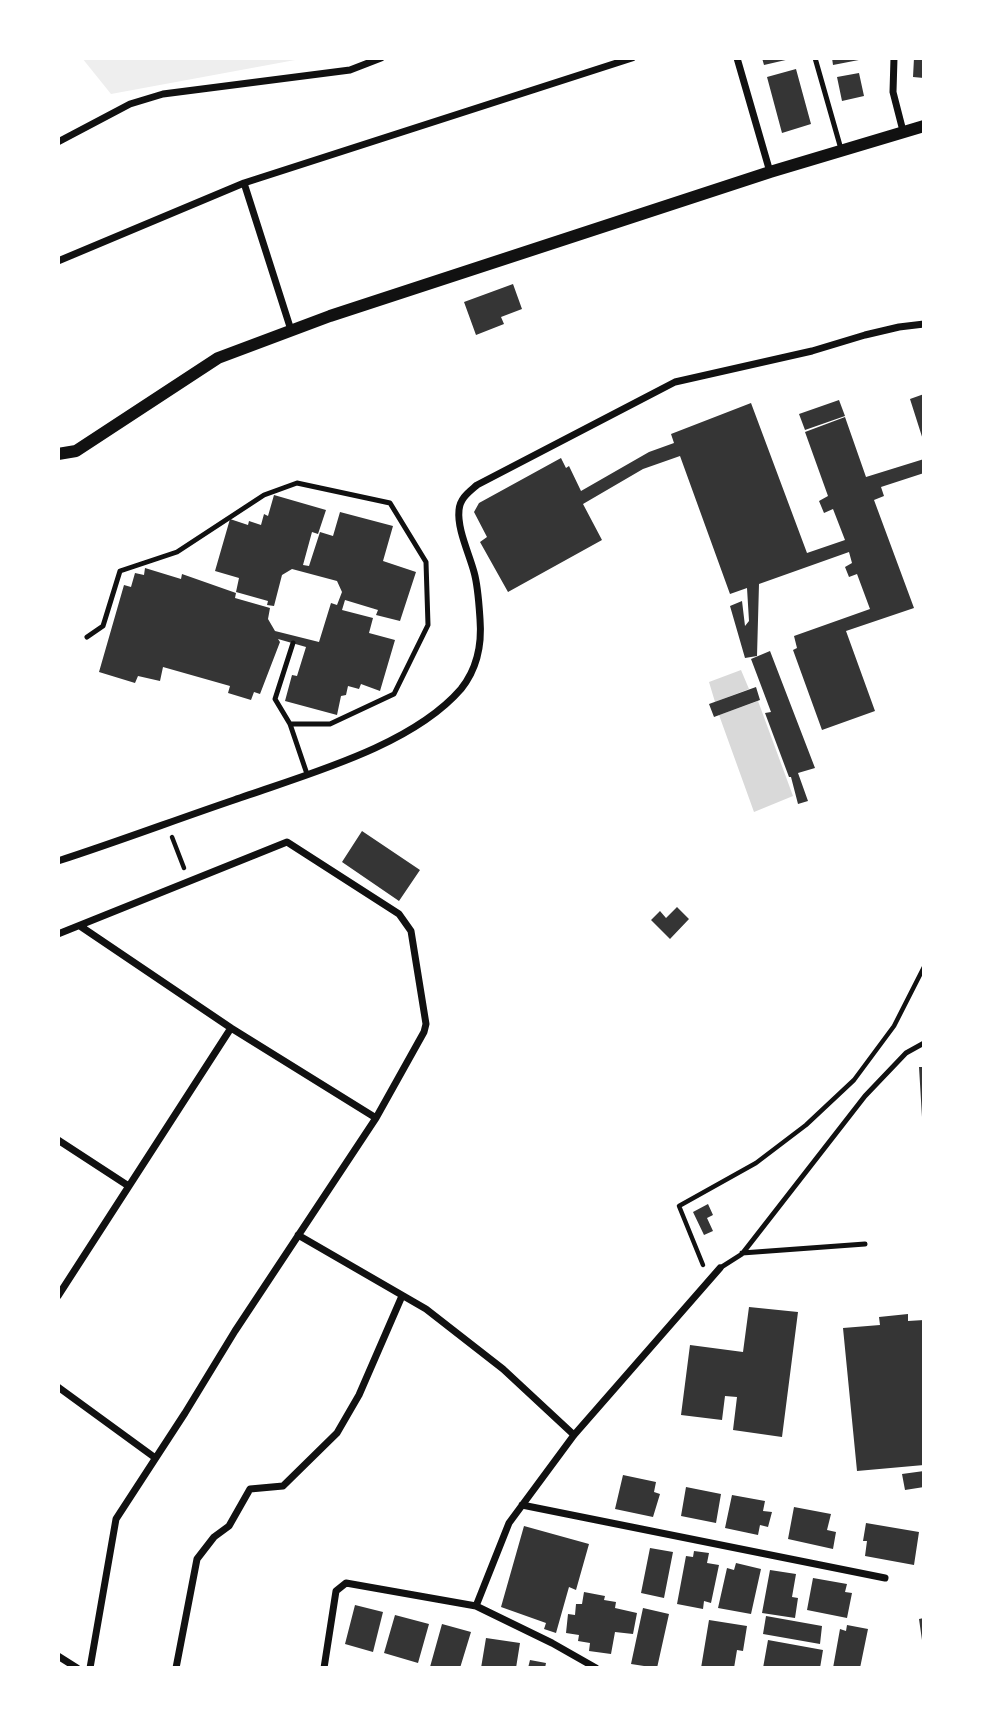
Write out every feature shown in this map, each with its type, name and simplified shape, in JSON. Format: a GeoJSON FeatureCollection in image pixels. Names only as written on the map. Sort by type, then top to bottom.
{"type":"FeatureCollection","features":[{"type":"Feature","properties":{"kind":"street"},"geometry":{"type":"LineString","coordinates":[[58,142],[131,104],[163,94],[349,70],[381,58]]}},
{"type":"Feature","properties":{"kind":"street"},"geometry":{"type":"LineString","coordinates":[[58,261],[243,183],[610,61],[632,58]]}},
{"type":"Feature","properties":{"kind":"street"},"geometry":{"type":"LineString","coordinates":[[737,58],[770,172]]}},
{"type":"Feature","properties":{"kind":"street"},"geometry":{"type":"LineString","coordinates":[[894,58],[893,92],[903,131]]}},
{"type":"Feature","properties":{"kind":"street"},"geometry":{"type":"LineString","coordinates":[[58,454],[76,451],[218,358],[291,330],[770,172],[924,126]]}},
{"type":"Feature","properties":{"kind":"street"},"geometry":{"type":"LineString","coordinates":[[243,183],[291,330]]}},
{"type":"Feature","properties":{"kind":"street"},"geometry":{"type":"LineString","coordinates":[[58,861],[344,762],[391,740],[428,717],[459,690],[471,675],[480,642],[475,576],[459,509],[463,498],[477,485],[675,382],[811,351],[876,332],[924,324]]}},
{"type":"Feature","properties":{"kind":"street"},"geometry":{"type":"LineString","coordinates":[[58,934],[288,842],[406,921],[411,931],[426,1024],[420,1041],[376,1118],[235,1331],[116,1519],[90,1668]]}},
{"type":"Feature","properties":{"kind":"street"},"geometry":{"type":"LineString","coordinates":[[80,926],[230,1028],[376,1118]]}},
{"type":"Feature","properties":{"kind":"street"},"geometry":{"type":"LineString","coordinates":[[58,1296],[230,1028]]}},
{"type":"Feature","properties":{"kind":"street"},"geometry":{"type":"LineString","coordinates":[[58,1140],[127,1185]]}},
{"type":"Feature","properties":{"kind":"street"},"geometry":{"type":"LineString","coordinates":[[298,1235],[426,1308],[503,1369],[575,1435]]}},
{"type":"Feature","properties":{"kind":"street"},"geometry":{"type":"LineString","coordinates":[[475,1606],[509,1523],[522,1505],[575,1435],[720,1268]]}},
{"type":"Feature","properties":{"kind":"street"},"geometry":{"type":"LineString","coordinates":[[176,1668],[197,1559],[214,1537],[229,1526],[250,1489],[283,1486],[337,1433],[359,1395],[402,1296]]}},
{"type":"Feature","properties":{"kind":"street"},"geometry":{"type":"LineString","coordinates":[[58,1387],[154,1457]]}},
{"type":"Feature","properties":{"kind":"street"},"geometry":{"type":"LineString","coordinates":[[522,1505],[885,1578]]}},
{"type":"Feature","properties":{"kind":"street"},"geometry":{"type":"LineString","coordinates":[[324,1668],[336,1591],[346,1583],[475,1606],[552,1643],[593,1668]]}},
{"type":"Feature","properties":{"kind":"street"},"geometry":{"type":"LineString","coordinates":[[58,1656],[77,1668]]}},
{"type":"Feature","properties":{"kind":"lane"},"geometry":{"type":"LineString","coordinates":[[816,58],[842,149]]}},
{"type":"Feature","properties":{"kind":"lane"},"geometry":{"type":"LineString","coordinates":[[87,637],[103,626],[120,571],[177,552],[264,495],[297,483],[390,503],[426,562],[428,625],[394,694],[330,724],[290,724]]}},
{"type":"Feature","properties":{"kind":"lane"},"geometry":{"type":"LineString","coordinates":[[293,643],[275,699],[290,724],[307,774]]}},
{"type":"Feature","properties":{"kind":"lane"},"geometry":{"type":"LineString","coordinates":[[720,1268],[742,1254],[864,1096],[906,1052],[924,1043]]}},
{"type":"Feature","properties":{"kind":"lane"},"geometry":{"type":"LineString","coordinates":[[742,1254],[865,1244]]}},
{"type":"Feature","properties":{"kind":"path"},"geometry":{"type":"LineString","coordinates":[[167,823],[190,882]]}},
{"type":"Feature","properties":{"kind":"path"},"geometry":{"type":"LineString","coordinates":[[708,1279],[679,1206],[756,1163],[806,1125],[854,1080],[894,1026],[924,967]]}},
{"type":"Feature","properties":{"kind":"shaded area"},"geometry":{"type":"Polygon","coordinates":[[[82,58],[306,58],[111,94],[82,58]]]}},
{"type":"Feature","properties":{"kind":"shaded area"},"geometry":{"type":"Polygon","coordinates":[[[741,670],[749,689],[715,702],[709,682],[741,670]]]}},
{"type":"Feature","properties":{"kind":"shaded area"},"geometry":{"type":"Polygon","coordinates":[[[758,701],[793,796],[754,812],[719,715],[758,701]]]}},
{"type":"Feature","properties":{"kind":"building"},"geometry":{"type":"Polygon","coordinates":[[[762,58],[790,58],[790,59],[764,65],[762,58]]]}},
{"type":"Feature","properties":{"kind":"building"},"geometry":{"type":"Polygon","coordinates":[[[832,58],[864,58],[864,59],[833,65],[832,58]]]}},
{"type":"Feature","properties":{"kind":"building"},"geometry":{"type":"Polygon","coordinates":[[[914,58],[924,58],[924,78],[913,77],[914,58]]]}},
{"type":"Feature","properties":{"kind":"building"},"geometry":{"type":"Polygon","coordinates":[[[796,69],[811,124],[782,133],[767,77],[796,69]]]}},
{"type":"Feature","properties":{"kind":"building"},"geometry":{"type":"Polygon","coordinates":[[[859,73],[864,96],[842,101],[837,77],[859,73]]]}},
{"type":"Feature","properties":{"kind":"building"},"geometry":{"type":"Polygon","coordinates":[[[513,284],[522,309],[501,317],[504,324],[476,335],[464,302],[513,284]]]}},
{"type":"Feature","properties":{"kind":"building"},"geometry":{"type":"Polygon","coordinates":[[[924,394],[924,443],[910,399],[924,394]]]}},
{"type":"Feature","properties":{"kind":"building"},"geometry":{"type":"Polygon","coordinates":[[[839,400],[845,416],[805,430],[799,414],[839,400]]]}},
{"type":"Feature","properties":{"kind":"building"},"geometry":{"type":"Polygon","coordinates":[[[751,403],[807,553],[845,540],[833,509],[824,513],[819,501],[828,496],[805,432],[845,417],[866,477],[924,459],[924,473],[881,487],[884,496],[874,500],[914,608],[846,631],[875,711],[822,730],[793,650],[797,648],[794,636],[870,609],[857,574],[849,577],[845,567],[852,563],[849,552],[759,584],[757,656],[745,658],[730,606],[742,601],[745,626],[749,621],[747,588],[730,594],[680,456],[643,469],[583,504],[602,540],[508,592],[480,542],[487,537],[474,512],[479,503],[561,458],[566,468],[569,466],[581,491],[649,452],[674,443],[671,434],[751,403]]]}},
{"type":"Feature","properties":{"kind":"building"},"geometry":{"type":"Polygon","coordinates":[[[274,495],[326,510],[318,534],[312,532],[303,565],[309,566],[320,532],[333,536],[340,512],[393,526],[383,561],[416,572],[400,621],[376,615],[378,610],[345,600],[342,610],[373,618],[369,633],[395,640],[380,691],[361,684],[359,689],[348,686],[346,695],[341,696],[337,715],[285,701],[292,675],[297,676],[306,647],[278,639],[280,642],[260,694],[254,692],[251,700],[228,693],[230,686],[163,667],[160,681],[138,676],[135,683],[99,672],[124,585],[131,587],[135,573],[144,575],[145,568],[181,579],[182,574],[236,593],[235,598],[270,608],[268,619],[275,631],[319,642],[331,603],[337,605],[342,592],[337,581],[292,569],[282,575],[274,606],[267,605],[268,601],[236,592],[239,578],[215,571],[230,519],[248,525],[249,521],[261,525],[264,514],[268,516],[274,495]]]}},
{"type":"Feature","properties":{"kind":"building"},"geometry":{"type":"Polygon","coordinates":[[[770,651],[815,768],[798,773],[808,801],[798,804],[791,777],[765,713],[771,712],[751,659],[770,651]]]}},
{"type":"Feature","properties":{"kind":"building"},"geometry":{"type":"Polygon","coordinates":[[[756,687],[760,700],[714,717],[709,704],[756,687]]]}},
{"type":"Feature","properties":{"kind":"building"},"geometry":{"type":"Polygon","coordinates":[[[362,831],[420,870],[399,901],[342,862],[362,831]]]}},
{"type":"Feature","properties":{"kind":"building"},"geometry":{"type":"Polygon","coordinates":[[[677,907],[689,919],[670,939],[651,920],[660,911],[666,918],[677,907]]]}},
{"type":"Feature","properties":{"kind":"building"},"geometry":{"type":"Polygon","coordinates":[[[919,1067],[924,1067],[922,1117],[919,1067]]]}},
{"type":"Feature","properties":{"kind":"building"},"geometry":{"type":"Polygon","coordinates":[[[708,1204],[713,1215],[707,1218],[713,1231],[704,1235],[693,1212],[708,1204]]]}},
{"type":"Feature","properties":{"kind":"building"},"geometry":{"type":"Polygon","coordinates":[[[749,1307],[798,1312],[782,1437],[733,1430],[737,1397],[725,1396],[722,1420],[681,1415],[690,1345],[743,1352],[749,1307]]]}},
{"type":"Feature","properties":{"kind":"building"},"geometry":{"type":"Polygon","coordinates":[[[908,1314],[908,1321],[924,1320],[924,1465],[857,1471],[843,1328],[880,1325],[879,1317],[908,1314]]]}},
{"type":"Feature","properties":{"kind":"building"},"geometry":{"type":"Polygon","coordinates":[[[924,1471],[924,1487],[905,1490],[902,1474],[924,1471]]]}},
{"type":"Feature","properties":{"kind":"building"},"geometry":{"type":"Polygon","coordinates":[[[623,1475],[656,1482],[654,1492],[660,1494],[653,1517],[615,1509],[623,1475]]]}},
{"type":"Feature","properties":{"kind":"building"},"geometry":{"type":"Polygon","coordinates":[[[686,1487],[721,1494],[716,1523],[681,1516],[686,1487]]]}},
{"type":"Feature","properties":{"kind":"building"},"geometry":{"type":"Polygon","coordinates":[[[732,1495],[765,1501],[763,1511],[772,1512],[768,1527],[760,1525],[758,1535],[725,1528],[732,1495]]]}},
{"type":"Feature","properties":{"kind":"building"},"geometry":{"type":"Polygon","coordinates":[[[794,1507],[831,1514],[827,1530],[836,1532],[833,1549],[788,1539],[794,1507]]]}},
{"type":"Feature","properties":{"kind":"building"},"geometry":{"type":"Polygon","coordinates":[[[866,1523],[919,1532],[914,1565],[865,1556],[867,1541],[863,1541],[866,1523]]]}},
{"type":"Feature","properties":{"kind":"building"},"geometry":{"type":"Polygon","coordinates":[[[524,1526],[589,1544],[576,1590],[569,1587],[556,1633],[544,1629],[546,1623],[501,1607],[524,1526]]]}},
{"type":"Feature","properties":{"kind":"building"},"geometry":{"type":"Polygon","coordinates":[[[650,1548],[673,1552],[664,1598],[641,1593],[650,1548]]]}},
{"type":"Feature","properties":{"kind":"building"},"geometry":{"type":"Polygon","coordinates":[[[694,1551],[709,1553],[707,1563],[719,1565],[711,1603],[704,1601],[703,1609],[677,1604],[686,1556],[693,1557],[694,1551]]]}},
{"type":"Feature","properties":{"kind":"building"},"geometry":{"type":"Polygon","coordinates":[[[736,1563],[761,1569],[751,1614],[718,1608],[727,1568],[734,1570],[736,1563]]]}},
{"type":"Feature","properties":{"kind":"building"},"geometry":{"type":"Polygon","coordinates":[[[770,1570],[796,1574],[792,1597],[798,1598],[795,1618],[762,1613],[770,1570]]]}},
{"type":"Feature","properties":{"kind":"building"},"geometry":{"type":"Polygon","coordinates":[[[813,1578],[847,1584],[845,1592],[852,1593],[847,1618],[807,1610],[813,1578]]]}},
{"type":"Feature","properties":{"kind":"building"},"geometry":{"type":"Polygon","coordinates":[[[584,1592],[605,1596],[604,1600],[616,1602],[615,1608],[637,1613],[633,1634],[615,1632],[611,1654],[589,1651],[590,1643],[578,1641],[579,1635],[566,1633],[568,1614],[575,1615],[576,1604],[582,1604],[584,1592]]]}},
{"type":"Feature","properties":{"kind":"building"},"geometry":{"type":"Polygon","coordinates":[[[355,1605],[383,1612],[373,1652],[345,1644],[355,1605]]]}},
{"type":"Feature","properties":{"kind":"building"},"geometry":{"type":"Polygon","coordinates":[[[643,1608],[669,1614],[657,1668],[631,1664],[643,1608]]]}},
{"type":"Feature","properties":{"kind":"building"},"geometry":{"type":"Polygon","coordinates":[[[395,1615],[429,1624],[418,1663],[384,1653],[395,1615]]]}},
{"type":"Feature","properties":{"kind":"building"},"geometry":{"type":"Polygon","coordinates":[[[766,1616],[822,1626],[820,1644],[763,1634],[766,1616]]]}},
{"type":"Feature","properties":{"kind":"building"},"geometry":{"type":"Polygon","coordinates":[[[924,1618],[924,1647],[923,1647],[919,1619],[924,1618]]]}},
{"type":"Feature","properties":{"kind":"building"},"geometry":{"type":"Polygon","coordinates":[[[709,1620],[747,1626],[743,1651],[737,1650],[734,1668],[701,1668],[709,1620]]]}},
{"type":"Feature","properties":{"kind":"building"},"geometry":{"type":"Polygon","coordinates":[[[442,1624],[471,1632],[460,1668],[430,1667],[442,1624]]]}},
{"type":"Feature","properties":{"kind":"building"},"geometry":{"type":"Polygon","coordinates":[[[847,1625],[868,1629],[860,1668],[833,1668],[840,1629],[846,1631],[847,1625]]]}},
{"type":"Feature","properties":{"kind":"building"},"geometry":{"type":"Polygon","coordinates":[[[486,1638],[520,1643],[516,1668],[481,1668],[486,1638]]]}},
{"type":"Feature","properties":{"kind":"building"},"geometry":{"type":"Polygon","coordinates":[[[768,1640],[823,1650],[820,1668],[763,1668],[768,1640]]]}},
{"type":"Feature","properties":{"kind":"building"},"geometry":{"type":"Polygon","coordinates":[[[530,1660],[546,1663],[545,1668],[528,1668],[530,1660]]]}}]}
